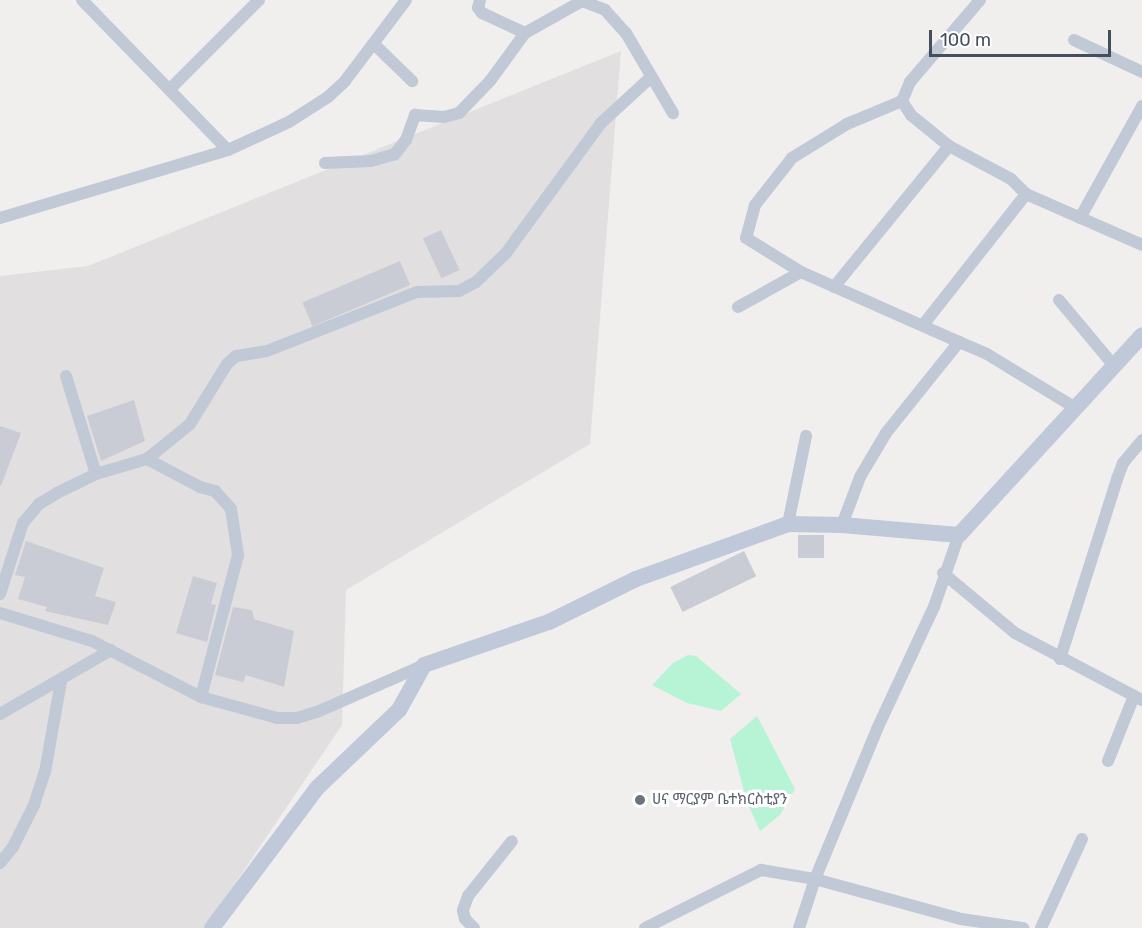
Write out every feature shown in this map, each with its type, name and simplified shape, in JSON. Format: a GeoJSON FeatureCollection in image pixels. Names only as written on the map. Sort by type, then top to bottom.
{"type":"FeatureCollection","features":[{"type":"Feature","properties":{"kind":"street"},"geometry":{"type":"LineString","coordinates":[[82,0],[228,150]]}},
{"type":"Feature","properties":{"kind":"street"},"geometry":{"type":"LineString","coordinates":[[170,89],[259,0]]}},
{"type":"Feature","properties":{"kind":"street"},"geometry":{"type":"LineString","coordinates":[[0,218],[228,150],[289,122],[328,98],[375,45],[406,0]]}},
{"type":"Feature","properties":{"kind":"street"},"geometry":{"type":"LineString","coordinates":[[480,0],[478,8],[482,13],[525,33]]}},
{"type":"Feature","properties":{"kind":"street"},"geometry":{"type":"LineString","coordinates":[[980,0],[910,82],[902,101],[847,124],[792,158],[755,205],[746,238],[801,272],[987,354],[1077,409]]}},
{"type":"Feature","properties":{"kind":"street"},"geometry":{"type":"LineString","coordinates":[[325,163],[387,159],[402,147],[415,115],[444,117],[459,113],[490,81],[525,33],[582,1],[593,3],[605,10],[626,33],[673,113]]}},
{"type":"Feature","properties":{"kind":"street"},"geometry":{"type":"LineString","coordinates":[[1074,40],[1142,72]]}},
{"type":"Feature","properties":{"kind":"street"},"geometry":{"type":"LineString","coordinates":[[375,45],[412,81]]}},
{"type":"Feature","properties":{"kind":"street"},"geometry":{"type":"LineString","coordinates":[[0,594],[23,523],[39,504],[96,474],[147,459],[190,424],[227,364],[236,356],[267,351],[417,292],[459,291],[476,282],[506,253],[601,123],[651,77]]}},
{"type":"Feature","properties":{"kind":"street"},"geometry":{"type":"LineString","coordinates":[[902,101],[911,115],[949,146],[1011,179],[1026,194],[1142,245]]}},
{"type":"Feature","properties":{"kind":"street"},"geometry":{"type":"LineString","coordinates":[[1080,218],[1142,106]]}},
{"type":"Feature","properties":{"kind":"street"},"geometry":{"type":"LineString","coordinates":[[834,286],[949,146]]}},
{"type":"Feature","properties":{"kind":"street"},"geometry":{"type":"LineString","coordinates":[[923,325],[1026,194]]}},
{"type":"Feature","properties":{"kind":"street"},"geometry":{"type":"LineString","coordinates":[[738,307],[801,272]]}},
{"type":"Feature","properties":{"kind":"street"},"geometry":{"type":"LineString","coordinates":[[1059,300],[1114,368]]}},
{"type":"Feature","properties":{"kind":"street"},"geometry":{"type":"LineString","coordinates":[[800,928],[814,879],[876,729],[934,607],[943,573],[959,535],[1077,409],[1142,335]]}},
{"type":"Feature","properties":{"kind":"street"},"geometry":{"type":"LineString","coordinates":[[842,525],[860,477],[885,433],[959,342]]}},
{"type":"Feature","properties":{"kind":"street"},"geometry":{"type":"LineString","coordinates":[[66,376],[96,474]]}},
{"type":"Feature","properties":{"kind":"street"},"geometry":{"type":"LineString","coordinates":[[788,524],[806,436]]}},
{"type":"Feature","properties":{"kind":"street"},"geometry":{"type":"LineString","coordinates":[[1060,659],[1117,478],[1123,463],[1142,440]]}},
{"type":"Feature","properties":{"kind":"street"},"geometry":{"type":"LineString","coordinates":[[147,459],[225,497],[236,530],[238,555],[201,697]]}},
{"type":"Feature","properties":{"kind":"street"},"geometry":{"type":"LineString","coordinates":[[0,613],[111,650],[201,697],[277,718],[297,718],[424,665],[549,622],[636,579],[788,524],[842,525],[959,535]]}},
{"type":"Feature","properties":{"kind":"street"},"geometry":{"type":"LineString","coordinates":[[943,573],[1015,633],[1060,659],[1138,698],[1108,761]]}},
{"type":"Feature","properties":{"kind":"street"},"geometry":{"type":"LineString","coordinates":[[0,714],[61,681],[111,650]]}},
{"type":"Feature","properties":{"kind":"street"},"geometry":{"type":"LineString","coordinates":[[212,928],[317,788],[399,710],[424,665]]}},
{"type":"Feature","properties":{"kind":"street"},"geometry":{"type":"LineString","coordinates":[[0,863],[13,847],[41,783],[61,681]]}},
{"type":"Feature","properties":{"kind":"street"},"geometry":{"type":"LineString","coordinates":[[1041,928],[1082,839]]}},
{"type":"Feature","properties":{"kind":"street"},"geometry":{"type":"LineString","coordinates":[[474,928],[465,919],[463,910],[468,896],[512,841]]}},
{"type":"Feature","properties":{"kind":"street"},"geometry":{"type":"LineString","coordinates":[[645,928],[760,870],[814,879],[961,919],[1023,928]]}},
{"type":"Feature","properties":{"kind":"shaded area"},"geometry":{"type":"Polygon","coordinates":[[[621,51],[590,444],[346,590],[342,725],[205,928],[0,928],[0,276],[88,266],[621,51]]]}},
{"type":"Feature","properties":{"kind":"green space"},"geometry":{"type":"Polygon","coordinates":[[[688,655],[696,656],[741,694],[721,711],[687,703],[652,685],[673,663],[688,655]]]}},
{"type":"Feature","properties":{"kind":"green space"},"geometry":{"type":"Polygon","coordinates":[[[757,716],[795,789],[780,815],[760,831],[747,802],[730,739],[757,716]]]}},
{"type":"Feature","properties":{"kind":"building"},"geometry":{"type":"Polygon","coordinates":[[[441,230],[460,270],[441,278],[423,238],[441,230]]]}},
{"type":"Feature","properties":{"kind":"building"},"geometry":{"type":"Polygon","coordinates":[[[400,261],[410,285],[313,326],[302,302],[400,261]]]}},
{"type":"Feature","properties":{"kind":"building"},"geometry":{"type":"Polygon","coordinates":[[[134,400],[145,441],[101,461],[87,416],[134,400]]]}},
{"type":"Feature","properties":{"kind":"building"},"geometry":{"type":"Polygon","coordinates":[[[0,426],[21,433],[1,486],[0,485],[0,426]]]}},
{"type":"Feature","properties":{"kind":"building"},"geometry":{"type":"Polygon","coordinates":[[[798,535],[824,535],[824,558],[798,558],[798,535]]]}},
{"type":"Feature","properties":{"kind":"building"},"geometry":{"type":"Polygon","coordinates":[[[26,541],[104,568],[95,596],[116,602],[108,625],[45,611],[47,607],[18,599],[25,577],[15,575],[26,541]]]}},
{"type":"Feature","properties":{"kind":"building"},"geometry":{"type":"Polygon","coordinates":[[[744,551],[756,576],[683,612],[670,587],[744,551]]]}},
{"type":"Feature","properties":{"kind":"building"},"geometry":{"type":"Polygon","coordinates":[[[193,576],[217,583],[211,604],[216,605],[207,642],[176,633],[193,576]]]}},
{"type":"Feature","properties":{"kind":"building"},"geometry":{"type":"Polygon","coordinates":[[[233,607],[252,610],[254,619],[294,631],[284,687],[246,675],[243,682],[215,675],[233,607]]]}},
{"type":"Feature","properties":{"kind":"place","name":"ሀና ማርያም ቤተክርስቲያን"},"geometry":{"type":"Point","coordinates":[640,800]}}]}
